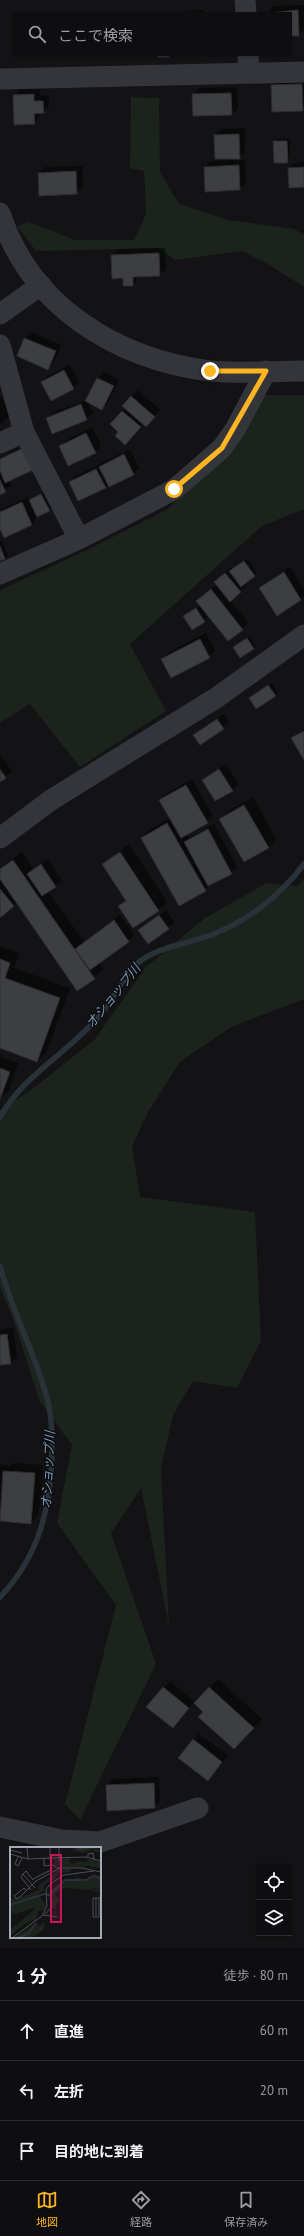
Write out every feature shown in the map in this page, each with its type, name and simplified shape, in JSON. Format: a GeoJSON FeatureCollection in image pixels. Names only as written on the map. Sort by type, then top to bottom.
{"type":"FeatureCollection","features":[{"type":"Feature","properties":{"kind":"street"},"geometry":{"type":"LineString","coordinates":[[245,0],[246,12]]}},
{"type":"Feature","properties":{"kind":"street"},"geometry":{"type":"LineString","coordinates":[[0,79],[248,64],[304,72]]}},
{"type":"Feature","properties":{"kind":"street"},"geometry":{"type":"LineString","coordinates":[[0,214],[7,236],[24,263],[60,307],[82,324],[142,355],[210,371],[304,371]]}},
{"type":"Feature","properties":{"kind":"street"},"geometry":{"type":"LineString","coordinates":[[0,314],[41,284]]}},
{"type":"Feature","properties":{"kind":"street"},"geometry":{"type":"LineString","coordinates":[[0,345],[24,432],[79,539]]}},
{"type":"Feature","properties":{"kind":"street"},"geometry":{"type":"LineString","coordinates":[[0,574],[79,539],[174,489],[222,448],[266,371]]}},
{"type":"Feature","properties":{"kind":"street"},"geometry":{"type":"LineString","coordinates":[[0,442],[24,432]]}},
{"type":"Feature","properties":{"kind":"street"},"geometry":{"type":"LineString","coordinates":[[0,838],[51,800],[216,698],[304,635]]}},
{"type":"Feature","properties":{"kind":"street"},"geometry":{"type":"LineString","coordinates":[[0,1827],[62,1840],[100,1842],[198,1808]]}},
{"type":"Feature","properties":{"kind":"shaded area"},"geometry":{"type":"Polygon","coordinates":[[[131,97],[159,98],[160,172],[179,204],[228,220],[294,229],[304,235],[304,287],[268,264],[242,251],[175,260],[159,248],[36,251],[17,226],[29,222],[75,240],[134,240],[146,214],[144,171],[130,168],[131,97]]]}},
{"type":"Feature","properties":{"kind":"shaded area"},"geometry":{"type":"Polygon","coordinates":[[[264,395],[304,395],[304,509],[262,526],[130,644],[166,711],[80,767],[30,704],[0,723],[0,590],[87,550],[166,510],[225,455],[264,395]]]}},
{"type":"Feature","properties":{"kind":"shaded area"},"geometry":{"type":"Polygon","coordinates":[[[304,879],[304,999],[231,1027],[180,1062],[148,1112],[132,1146],[140,1197],[255,1212],[261,1341],[237,1388],[193,1381],[173,1415],[161,1469],[169,1626],[141,1488],[111,1533],[156,1664],[80,1820],[65,1804],[116,1605],[57,1523],[72,1445],[39,1400],[14,1321],[0,1288],[0,1110],[34,1088],[95,1039],[146,967],[205,918],[267,883],[298,886],[304,879]]]}},
{"type":"Feature","properties":{"kind":"building"},"geometry":{"type":"Polygon","coordinates":[[[298,10],[299,36],[292,36],[292,12],[277,12],[298,10]]]}},
{"type":"Feature","properties":{"kind":"building"},"geometry":{"type":"Polygon","coordinates":[[[158,56],[169,56],[169,57],[158,56]]]}},
{"type":"Feature","properties":{"kind":"building"},"geometry":{"type":"Polygon","coordinates":[[[302,84],[303,111],[272,112],[271,85],[302,84]]]}},
{"type":"Feature","properties":{"kind":"building"},"geometry":{"type":"Polygon","coordinates":[[[231,93],[232,115],[193,116],[192,94],[231,93]]]}},
{"type":"Feature","properties":{"kind":"building"},"geometry":{"type":"Polygon","coordinates":[[[34,94],[34,101],[43,101],[44,113],[34,114],[35,124],[14,125],[13,95],[34,94]]]}},
{"type":"Feature","properties":{"kind":"building"},"geometry":{"type":"Polygon","coordinates":[[[239,134],[240,159],[215,159],[214,135],[239,134]]]}},
{"type":"Feature","properties":{"kind":"building"},"geometry":{"type":"Polygon","coordinates":[[[273,141],[287,141],[288,163],[274,163],[273,141]]]}},
{"type":"Feature","properties":{"kind":"building"},"geometry":{"type":"Polygon","coordinates":[[[239,165],[240,190],[205,192],[204,167],[239,165]]]}},
{"type":"Feature","properties":{"kind":"building"},"geometry":{"type":"Polygon","coordinates":[[[304,167],[304,187],[289,188],[288,168],[304,167]]]}},
{"type":"Feature","properties":{"kind":"building"},"geometry":{"type":"Polygon","coordinates":[[[76,171],[77,194],[39,196],[38,173],[76,171]]]}},
{"type":"Feature","properties":{"kind":"building"},"geometry":{"type":"Polygon","coordinates":[[[159,253],[160,276],[133,277],[133,286],[123,286],[123,278],[112,279],[111,255],[159,253]]]}},
{"type":"Feature","properties":{"kind":"building"},"geometry":{"type":"Polygon","coordinates":[[[24,338],[56,351],[48,370],[17,356],[24,338]]]}},
{"type":"Feature","properties":{"kind":"building"},"geometry":{"type":"Polygon","coordinates":[[[64,370],[74,389],[51,401],[41,382],[64,370]]]}},
{"type":"Feature","properties":{"kind":"building"},"geometry":{"type":"Polygon","coordinates":[[[97,378],[114,386],[102,410],[85,401],[97,378]]]}},
{"type":"Feature","properties":{"kind":"building"},"geometry":{"type":"Polygon","coordinates":[[[131,396],[155,417],[146,427],[122,406],[131,396]]]}},
{"type":"Feature","properties":{"kind":"building"},"geometry":{"type":"Polygon","coordinates":[[[81,404],[87,420],[52,434],[46,418],[81,404]]]}},
{"type":"Feature","properties":{"kind":"building"},"geometry":{"type":"Polygon","coordinates":[[[122,411],[141,427],[125,445],[115,436],[118,432],[110,424],[122,411]]]}},
{"type":"Feature","properties":{"kind":"building"},"geometry":{"type":"Polygon","coordinates":[[[86,433],[96,453],[68,466],[59,446],[86,433]]]}},
{"type":"Feature","properties":{"kind":"building"},"geometry":{"type":"Polygon","coordinates":[[[23,448],[33,470],[5,483],[0,471],[0,459],[23,448]]]}},
{"type":"Feature","properties":{"kind":"building"},"geometry":{"type":"Polygon","coordinates":[[[124,454],[134,475],[109,487],[99,467],[124,454]]]}},
{"type":"Feature","properties":{"kind":"building"},"geometry":{"type":"Polygon","coordinates":[[[96,469],[106,488],[78,501],[69,482],[96,469]]]}},
{"type":"Feature","properties":{"kind":"building"},"geometry":{"type":"Polygon","coordinates":[[[0,480],[6,492],[0,495],[0,480]]]}},
{"type":"Feature","properties":{"kind":"building"},"geometry":{"type":"Polygon","coordinates":[[[41,494],[50,511],[37,517],[29,500],[41,494]]]}},
{"type":"Feature","properties":{"kind":"building"},"geometry":{"type":"Polygon","coordinates":[[[22,502],[32,525],[4,538],[0,529],[0,512],[22,502]]]}},
{"type":"Feature","properties":{"kind":"building"},"geometry":{"type":"Polygon","coordinates":[[[0,546],[5,559],[0,561],[0,546]]]}},
{"type":"Feature","properties":{"kind":"building"},"geometry":{"type":"Polygon","coordinates":[[[244,561],[255,576],[241,587],[229,571],[244,561]]]}},
{"type":"Feature","properties":{"kind":"building"},"geometry":{"type":"Polygon","coordinates":[[[284,572],[301,600],[277,616],[259,588],[284,572]]]}},
{"type":"Feature","properties":{"kind":"building"},"geometry":{"type":"Polygon","coordinates":[[[225,573],[241,592],[230,602],[214,582],[225,573]]]}},
{"type":"Feature","properties":{"kind":"building"},"geometry":{"type":"Polygon","coordinates":[[[211,589],[243,630],[228,641],[196,601],[211,589]]]}},
{"type":"Feature","properties":{"kind":"building"},"geometry":{"type":"Polygon","coordinates":[[[196,608],[205,622],[192,630],[183,616],[196,608]]]}},
{"type":"Feature","properties":{"kind":"building"},"geometry":{"type":"Polygon","coordinates":[[[247,638],[254,649],[240,658],[233,647],[247,638]]]}},
{"type":"Feature","properties":{"kind":"building"},"geometry":{"type":"Polygon","coordinates":[[[200,639],[210,658],[171,678],[161,659],[200,639]]]}},
{"type":"Feature","properties":{"kind":"building"},"geometry":{"type":"Polygon","coordinates":[[[268,685],[276,696],[256,709],[249,698],[268,685]]]}},
{"type":"Feature","properties":{"kind":"building"},"geometry":{"type":"Polygon","coordinates":[[[217,719],[224,729],[200,745],[193,735],[217,719]]]}},
{"type":"Feature","properties":{"kind":"building"},"geometry":{"type":"Polygon","coordinates":[[[304,731],[304,760],[291,738],[304,731]]]}},
{"type":"Feature","properties":{"kind":"building"},"geometry":{"type":"Polygon","coordinates":[[[0,769],[6,778],[0,782],[0,769]]]}},
{"type":"Feature","properties":{"kind":"building"},"geometry":{"type":"Polygon","coordinates":[[[219,769],[233,791],[215,801],[202,780],[219,769]]]}},
{"type":"Feature","properties":{"kind":"building"},"geometry":{"type":"Polygon","coordinates":[[[186,785],[208,823],[181,838],[159,800],[186,785]]]}},
{"type":"Feature","properties":{"kind":"building"},"geometry":{"type":"Polygon","coordinates":[[[244,805],[269,848],[244,862],[219,819],[244,805]]]}},
{"type":"Feature","properties":{"kind":"building"},"geometry":{"type":"Polygon","coordinates":[[[167,823],[206,891],[179,906],[141,838],[167,823]]]}},
{"type":"Feature","properties":{"kind":"building"},"geometry":{"type":"Polygon","coordinates":[[[208,829],[232,874],[208,886],[184,842],[208,829]]]}},
{"type":"Feature","properties":{"kind":"building"},"geometry":{"type":"Polygon","coordinates":[[[120,852],[159,911],[133,928],[118,906],[126,901],[102,864],[120,852]]]}},
{"type":"Feature","properties":{"kind":"building"},"geometry":{"type":"Polygon","coordinates":[[[13,860],[95,979],[77,991],[0,879],[0,869],[13,860]]]}},
{"type":"Feature","properties":{"kind":"building"},"geometry":{"type":"Polygon","coordinates":[[[41,864],[56,887],[42,896],[27,874],[41,864]]]}},
{"type":"Feature","properties":{"kind":"building"},"geometry":{"type":"Polygon","coordinates":[[[0,889],[14,906],[0,918],[0,889]]]}},
{"type":"Feature","properties":{"kind":"building"},"geometry":{"type":"Polygon","coordinates":[[[159,915],[169,929],[148,944],[138,930],[159,915]]]}},
{"type":"Feature","properties":{"kind":"building"},"geometry":{"type":"Polygon","coordinates":[[[114,920],[129,942],[90,970],[75,949],[114,920]]]}},
{"type":"Feature","properties":{"kind":"building"},"geometry":{"type":"Polygon","coordinates":[[[0,959],[10,963],[5,978],[60,998],[37,1062],[0,1048],[0,959]]]}},
{"type":"Feature","properties":{"kind":"building"},"geometry":{"type":"Polygon","coordinates":[[[0,1068],[10,1072],[0,1099],[0,1068]]]}},
{"type":"Feature","properties":{"kind":"building"},"geometry":{"type":"Polygon","coordinates":[[[7,1334],[11,1364],[0,1365],[0,1335],[7,1334]]]}},
{"type":"Feature","properties":{"kind":"building"},"geometry":{"type":"Polygon","coordinates":[[[3,1471],[35,1473],[31,1524],[0,1521],[3,1471]]]}},
{"type":"Feature","properties":{"kind":"building"},"geometry":{"type":"Polygon","coordinates":[[[163,1687],[189,1708],[173,1728],[146,1707],[163,1687]]]}},
{"type":"Feature","properties":{"kind":"building"},"geometry":{"type":"Polygon","coordinates":[[[209,1687],[254,1728],[234,1749],[198,1717],[203,1712],[194,1703],[209,1687]]]}},
{"type":"Feature","properties":{"kind":"building"},"geometry":{"type":"Polygon","coordinates":[[[193,1739],[222,1762],[208,1781],[178,1758],[193,1739]]]}},
{"type":"Feature","properties":{"kind":"building"},"geometry":{"type":"Polygon","coordinates":[[[154,1783],[155,1808],[107,1811],[106,1785],[154,1783]]]}},
{"type":"Feature","properties":{"kind":"waterway","name":"オショップ川"},"geometry":{"type":"LineString","coordinates":[[0,1117],[22,1088],[89,1028],[101,1014],[136,964],[159,951],[211,935],[251,915],[285,886],[304,864]]}},
{"type":"Feature","properties":{"kind":"waterway","name":"オショップ川"},"geometry":{"type":"LineString","coordinates":[[0,1266],[42,1381],[49,1405],[52,1432],[49,1493],[40,1530],[24,1565],[0,1597]]}},
{"type":"Feature","properties":{"kind":"route"},"geometry":{"type":"LineString","coordinates":[[174,489],[222,448],[236,428],[266,371],[210,371]]}}]}
